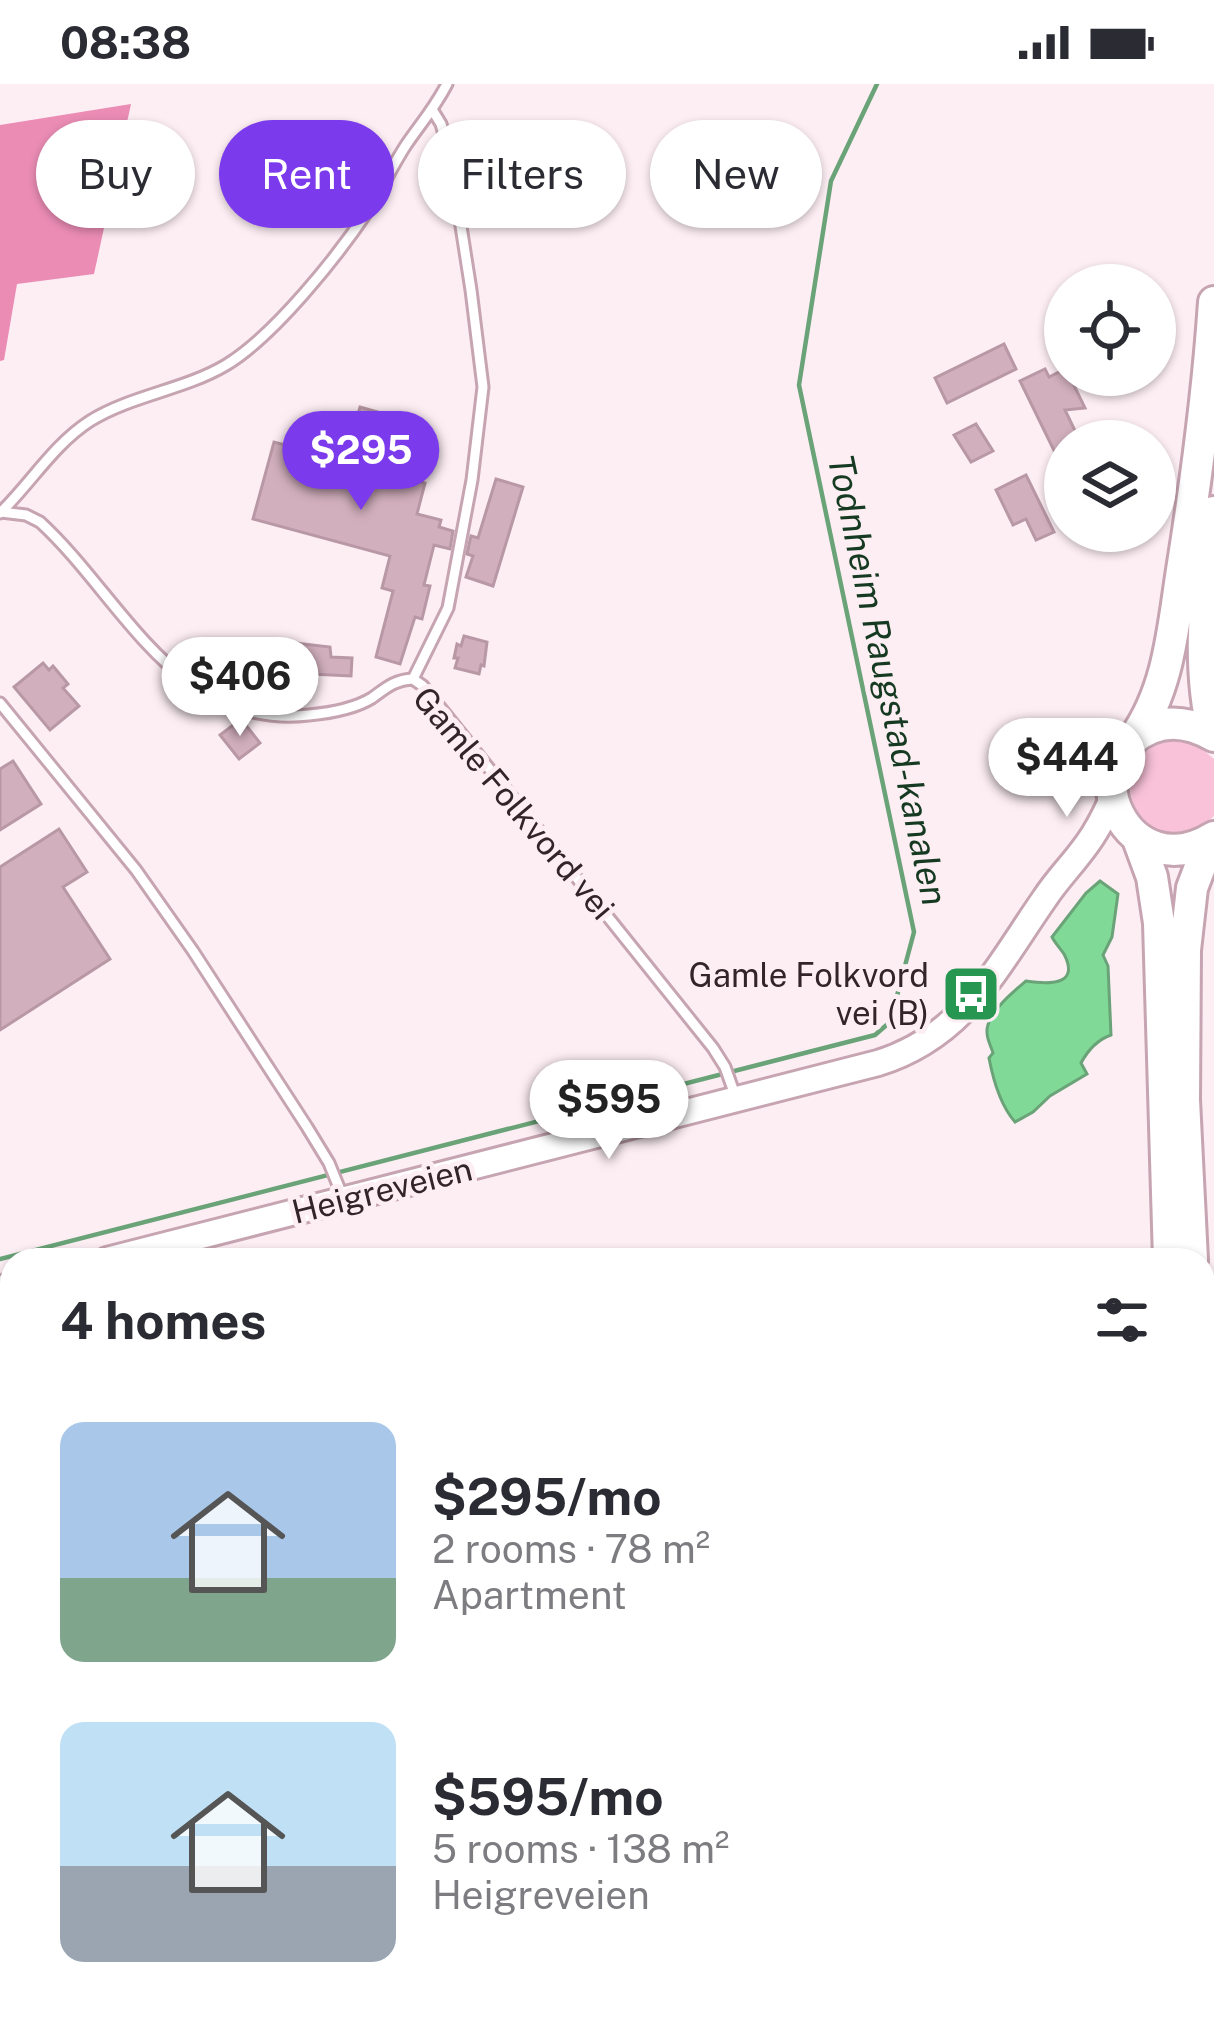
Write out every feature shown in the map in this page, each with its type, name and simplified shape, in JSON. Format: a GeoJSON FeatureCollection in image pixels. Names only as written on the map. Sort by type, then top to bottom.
{"type":"FeatureCollection","features":[{"type":"Feature","properties":{"kind":"highway"},"geometry":{"type":"LineString","coordinates":[[1169,1248],[1159,923],[1152,877],[1136,837],[1117,813],[1111,784],[1122,751],[1152,710],[1166,668],[1193,500],[1214,302]]}},
{"type":"Feature","properties":{"kind":"highway"},"geometry":{"type":"LineString","coordinates":[[1214,512],[1204,672],[1214,736]]}},
{"type":"Feature","properties":{"kind":"highway"},"geometry":{"type":"LineString","coordinates":[[1134,738],[1174,723],[1214,736]]}},
{"type":"Feature","properties":{"kind":"highway"},"geometry":{"type":"LineString","coordinates":[[1136,837],[1169,850],[1186,850],[1214,838]]}},
{"type":"Feature","properties":{"kind":"highway"},"geometry":{"type":"LineString","coordinates":[[1191,1248],[1184,1100],[1185,950],[1192,888],[1214,838]]}},
{"type":"Feature","properties":{"kind":"main road","name":"Heigreveien"},"geometry":{"type":"LineString","coordinates":[[148,1248],[730,1081],[878,1063],[899,1056],[954,1022],[982,990],[1094,834],[1112,799]]}},
{"type":"Feature","properties":{"kind":"main road","name":"Heigreveien"},"geometry":{"type":"LineString","coordinates":[[1067,871],[1116,839],[1136,837]]}},
{"type":"Feature","properties":{"kind":"lane","name":"Gamle Folkvord vei"},"geometry":{"type":"LineString","coordinates":[[0,512],[48,457],[94,418],[206,375],[253,346],[350,236],[447,84]]}},
{"type":"Feature","properties":{"kind":"lane"},"geometry":{"type":"LineString","coordinates":[[413,679],[448,608],[472,480],[483,387],[450,156],[442,124],[433,111]]}},
{"type":"Feature","properties":{"kind":"lane","name":"Gamle Folkvord vei"},"geometry":{"type":"LineString","coordinates":[[0,512],[40,522],[155,655],[190,683],[236,706],[284,716],[327,713],[354,706],[386,686],[413,679],[423,686],[713,1048],[730,1081]]}},
{"type":"Feature","properties":{"kind":"lane"},"geometry":{"type":"LineString","coordinates":[[4,708],[136,871],[267,1064],[329,1163],[340,1191]]}},
{"type":"Feature","properties":{"kind":"shaded area"},"geometry":{"type":"Polygon","coordinates":[[[131,104],[128,120],[36,120],[36,228],[104,228],[94,274],[17,284],[4,360],[0,361],[0,125],[131,104]]]}},
{"type":"Feature","properties":{"kind":"shaded area"},"geometry":{"type":"Polygon","coordinates":[[[1182,740],[1196,744],[1214,759],[1214,816],[1188,833],[1165,834],[1146,823],[1134,805],[1130,784],[1136,763],[1152,747],[1182,740]]]}},
{"type":"Feature","properties":{"kind":"shaded area"},"geometry":{"type":"Polygon","coordinates":[[[1100,881],[1118,894],[1112,937],[1103,955],[1108,966],[1111,1035],[1084,1058],[1081,1063],[1087,1074],[1015,1122],[993,1075],[988,1025],[1001,1004],[1026,981],[1065,978],[1068,965],[1052,937],[1100,881]]]}},
{"type":"Feature","properties":{"kind":"building"},"geometry":{"type":"Polygon","coordinates":[[[1004,344],[1016,369],[947,403],[935,378],[1004,344]]]}},
{"type":"Feature","properties":{"kind":"building"},"geometry":{"type":"Polygon","coordinates":[[[1044,369],[1044,396],[1079,396],[1085,408],[1065,410],[1070,420],[1044,420],[1044,430],[1020,381],[1044,369]]]}},
{"type":"Feature","properties":{"kind":"building"},"geometry":{"type":"Polygon","coordinates":[[[360,407],[409,421],[394,475],[425,483],[417,514],[441,520],[439,527],[453,531],[450,549],[434,545],[422,619],[415,617],[400,664],[376,657],[393,591],[382,588],[390,556],[253,519],[274,442],[345,461],[360,407]]]}},
{"type":"Feature","properties":{"kind":"building"},"geometry":{"type":"Polygon","coordinates":[[[976,424],[993,451],[971,462],[954,435],[976,424]]]}},
{"type":"Feature","properties":{"kind":"building"},"geometry":{"type":"Polygon","coordinates":[[[1026,475],[1044,512],[1044,536],[1036,540],[1026,519],[1013,525],[996,490],[1026,475]]]}},
{"type":"Feature","properties":{"kind":"building"},"geometry":{"type":"Polygon","coordinates":[[[496,479],[523,487],[493,586],[466,577],[473,556],[467,554],[471,536],[478,538],[496,479]]]}},
{"type":"Feature","properties":{"kind":"building"},"geometry":{"type":"Polygon","coordinates":[[[464,636],[487,642],[479,674],[455,668],[457,644],[461,646],[464,636]]]}},
{"type":"Feature","properties":{"kind":"building"},"geometry":{"type":"Polygon","coordinates":[[[287,642],[330,647],[331,657],[352,658],[351,676],[290,673],[291,661],[279,660],[280,647],[287,648],[287,642]]]}},
{"type":"Feature","properties":{"kind":"building"},"geometry":{"type":"Polygon","coordinates":[[[43,663],[49,670],[53,666],[68,684],[63,688],[79,706],[50,730],[14,687],[43,663]]]}},
{"type":"Feature","properties":{"kind":"building"},"geometry":{"type":"Polygon","coordinates":[[[241,719],[260,743],[239,759],[220,735],[241,719]]]}},
{"type":"Feature","properties":{"kind":"building"},"geometry":{"type":"Polygon","coordinates":[[[13,761],[41,804],[0,830],[0,769],[13,761]]]}},
{"type":"Feature","properties":{"kind":"building"},"geometry":{"type":"Polygon","coordinates":[[[59,829],[87,872],[63,887],[110,959],[0,1030],[0,867],[59,829]]]}},
{"type":"Feature","properties":{"kind":"waterway","name":"Todnheim Raugstad-kanalen"},"geometry":{"type":"LineString","coordinates":[[43,1248],[875,1035],[890,1022],[914,932],[799,385],[831,181],[877,84]]}},
{"type":"Feature","properties":{"kind":"place","name":"Gamle Folkvord vei (B)"},"geometry":{"type":"Point","coordinates":[971,994]}}]}
